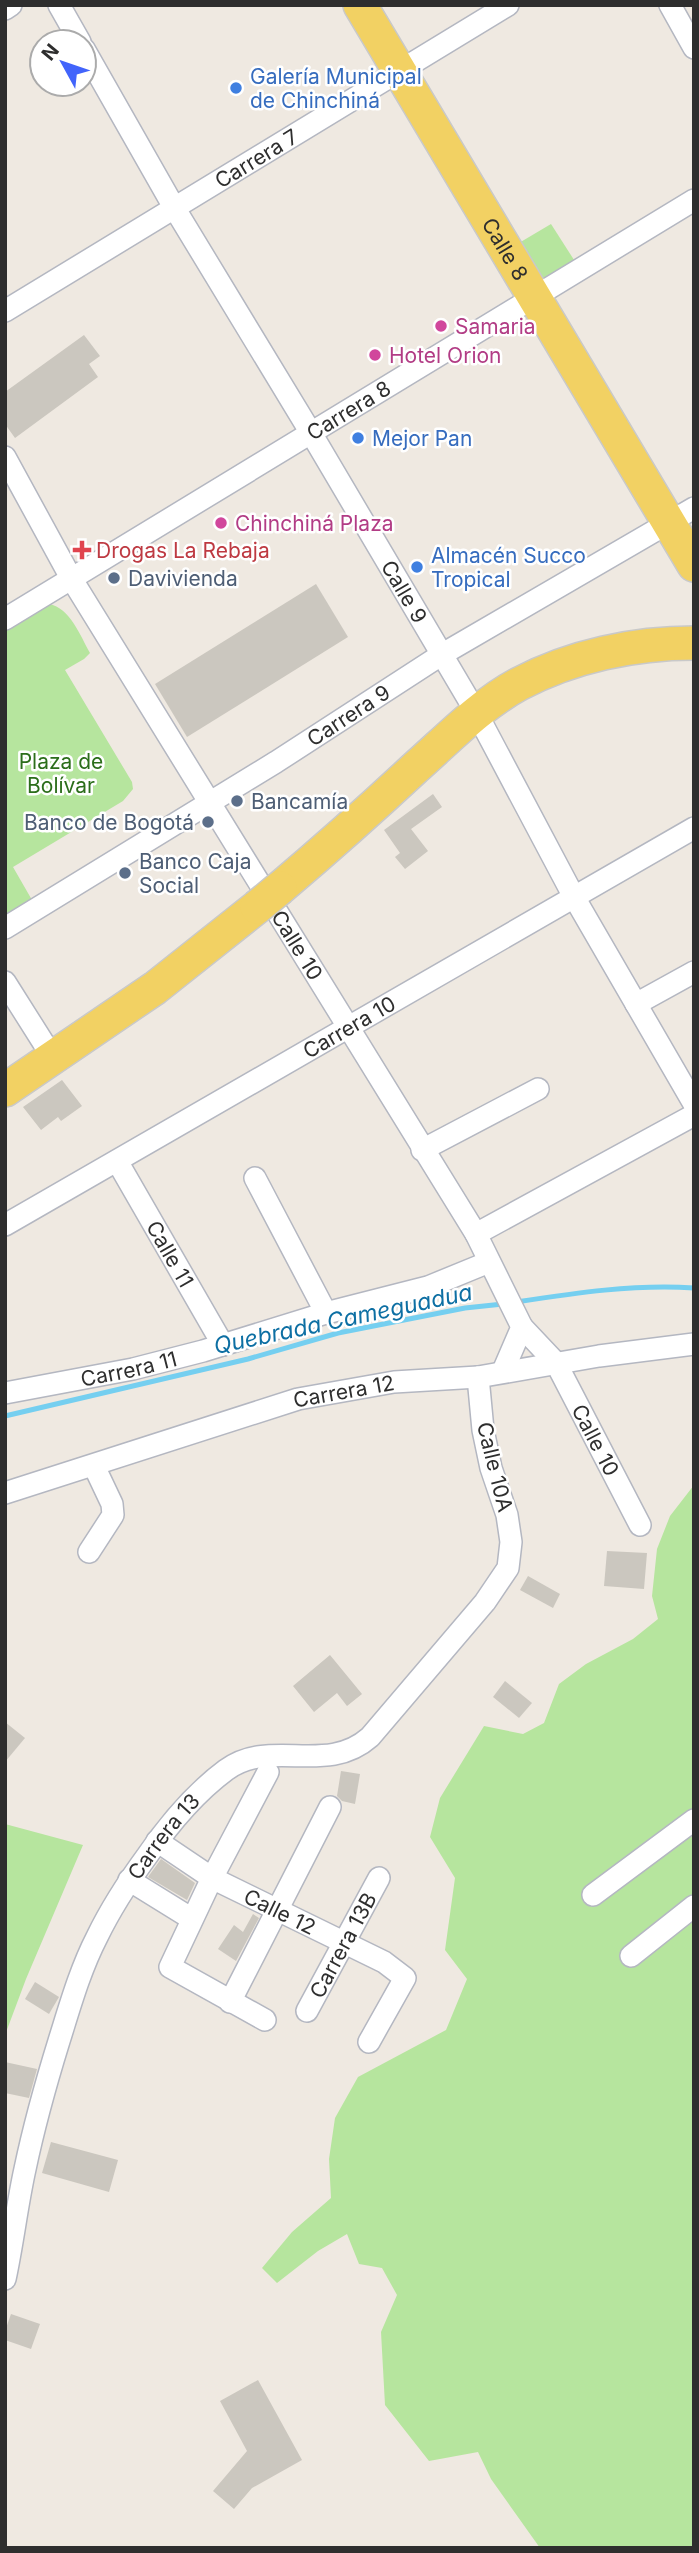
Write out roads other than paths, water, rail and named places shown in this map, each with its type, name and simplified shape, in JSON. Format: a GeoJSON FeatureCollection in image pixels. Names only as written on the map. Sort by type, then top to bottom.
{"type":"FeatureCollection","features":[{"type":"Feature","properties":{"kind":"main road","name":"Calle 8"},"geometry":{"type":"LineString","coordinates":[[360,5],[534,299],[681,515],[694,565]]}},
{"type":"Feature","properties":{"kind":"main road"},"geometry":{"type":"LineString","coordinates":[[5,1090],[188,964],[268,898],[477,714],[517,685],[567,664],[642,645],[694,643]]}},
{"type":"Feature","properties":{"kind":"street"},"geometry":{"type":"LineString","coordinates":[[5,9],[11,5]]}},
{"type":"Feature","properties":{"kind":"street"},"geometry":{"type":"LineString","coordinates":[[59,5],[72,28]]}},
{"type":"Feature","properties":{"kind":"street","name":"Carrera 7"},"geometry":{"type":"LineString","coordinates":[[5,311],[508,5]]}},
{"type":"Feature","properties":{"kind":"street"},"geometry":{"type":"LineString","coordinates":[[670,5],[694,48]]}},
{"type":"Feature","properties":{"kind":"street","name":"Calle 9"},"geometry":{"type":"LineString","coordinates":[[98,74],[175,209],[477,714],[575,897],[694,1104]]}},
{"type":"Feature","properties":{"kind":"street","name":"Carrera 8"},"geometry":{"type":"LineString","coordinates":[[5,619],[694,200]]}},
{"type":"Feature","properties":{"kind":"street","name":"Calle 10"},"geometry":{"type":"LineString","coordinates":[[5,457],[71,578],[476,1234],[519,1320],[556,1363],[640,1525]]}},
{"type":"Feature","properties":{"kind":"street","name":"Carrera 9"},"geometry":{"type":"LineString","coordinates":[[5,928],[211,802],[441,655],[681,515]]}},
{"type":"Feature","properties":{"kind":"street","name":"Carrera 10"},"geometry":{"type":"LineString","coordinates":[[5,1225],[694,828]]}},
{"type":"Feature","properties":{"kind":"street"},"geometry":{"type":"LineString","coordinates":[[636,1004],[694,972]]}},
{"type":"Feature","properties":{"kind":"street"},"geometry":{"type":"LineString","coordinates":[[5,982],[53,1058]]}},
{"type":"Feature","properties":{"kind":"street"},"geometry":{"type":"LineString","coordinates":[[422,1150],[538,1089]]}},
{"type":"Feature","properties":{"kind":"street"},"geometry":{"type":"LineString","coordinates":[[476,1234],[694,1115]]}},
{"type":"Feature","properties":{"kind":"street","name":"Calle 11"},"geometry":{"type":"LineString","coordinates":[[117,1161],[223,1345]]}},
{"type":"Feature","properties":{"kind":"street"},"geometry":{"type":"LineString","coordinates":[[255,1178],[326,1313]]}},
{"type":"Feature","properties":{"kind":"street","name":"Carrera 11"},"geometry":{"type":"LineString","coordinates":[[5,1394],[133,1369],[223,1345],[326,1313],[428,1287],[489,1262]]}},
{"type":"Feature","properties":{"kind":"street"},"geometry":{"type":"LineString","coordinates":[[503,1371],[519,1320]]}},
{"type":"Feature","properties":{"kind":"street","name":"Carrera 12"},"geometry":{"type":"LineString","coordinates":[[5,1493],[94,1466],[225,1420],[298,1399],[394,1382],[478,1377],[503,1371],[694,1344]]}},
{"type":"Feature","properties":{"kind":"street","name":"Calle 10A"},"geometry":{"type":"LineString","coordinates":[[478,1377],[483,1430],[491,1468],[507,1515],[511,1557]]}},
{"type":"Feature","properties":{"kind":"street"},"geometry":{"type":"LineString","coordinates":[[89,1552],[113,1515],[112,1504],[94,1466]]}},
{"type":"Feature","properties":{"kind":"street","name":"Carrera 13"},"geometry":{"type":"LineString","coordinates":[[5,2279],[24,2170],[43,2094],[80,1973],[96,1937],[157,1841],[203,1790],[238,1762],[263,1756],[325,1756],[358,1748],[485,1602],[502,1579],[511,1557]]}},
{"type":"Feature","properties":{"kind":"street"},"geometry":{"type":"LineString","coordinates":[[265,2020],[170,1967],[212,1878],[268,1772]]}},
{"type":"Feature","properties":{"kind":"street"},"geometry":{"type":"LineString","coordinates":[[230,2002],[330,1807]]}},
{"type":"Feature","properties":{"kind":"street"},"geometry":{"type":"LineString","coordinates":[[593,1895],[694,1820]]}},
{"type":"Feature","properties":{"kind":"street","name":"Calle 12"},"geometry":{"type":"LineString","coordinates":[[157,1841],[212,1878],[384,1962],[405,1978],[369,2042]]}},
{"type":"Feature","properties":{"kind":"street","name":"Carrera 13B"},"geometry":{"type":"LineString","coordinates":[[307,2011],[379,1878]]}},
{"type":"Feature","properties":{"kind":"street"},"geometry":{"type":"LineString","coordinates":[[130,1880],[192,1919]]}},
{"type":"Feature","properties":{"kind":"street"},"geometry":{"type":"LineString","coordinates":[[631,1956],[694,1906]]}},
{"type":"Feature","properties":{"kind":"waterway","name":"Quebrada Cameguadua"},"geometry":{"type":"LineString","coordinates":[[516,1302],[627,1288],[694,1288]]}},
{"type":"Feature","properties":{"kind":"waterway","name":"Quebrada Cameguadua"},"geometry":{"type":"LineString","coordinates":[[5,1416],[248,1359],[338,1333],[465,1308],[503,1304]]}},
{"type":"Feature","properties":{"kind":"place","name":"Galería Municipal de Chinchiná"},"geometry":{"type":"Point","coordinates":[236,88]}},
{"type":"Feature","properties":{"kind":"place","name":"Samaria"},"geometry":{"type":"Point","coordinates":[441,326]}},
{"type":"Feature","properties":{"kind":"place","name":"Hotel Orion"},"geometry":{"type":"Point","coordinates":[375,355]}},
{"type":"Feature","properties":{"kind":"place","name":"Mejor Pan"},"geometry":{"type":"Point","coordinates":[358,438]}},
{"type":"Feature","properties":{"kind":"place","name":"Chinchiná Plaza"},"geometry":{"type":"Point","coordinates":[221,523]}},
{"type":"Feature","properties":{"kind":"place","name":"Drogas La Rebaja"},"geometry":{"type":"Point","coordinates":[82,550]}},
{"type":"Feature","properties":{"kind":"place","name":"Almacén Succo Tropical"},"geometry":{"type":"Point","coordinates":[417,567]}},
{"type":"Feature","properties":{"kind":"place","name":"Davivienda"},"geometry":{"type":"Point","coordinates":[114,578]}},
{"type":"Feature","properties":{"kind":"place","name":"Bancamía"},"geometry":{"type":"Point","coordinates":[237,801]}},
{"type":"Feature","properties":{"kind":"place","name":"Banco de Bogotá"},"geometry":{"type":"Point","coordinates":[208,822]}},
{"type":"Feature","properties":{"kind":"place","name":"Banco Caja Social"},"geometry":{"type":"Point","coordinates":[125,873]}},
{"type":"Feature","properties":{"kind":"park label","name":"Plaza de Bolívar"},"geometry":{"type":"Point","coordinates":[61,773]}}]}
